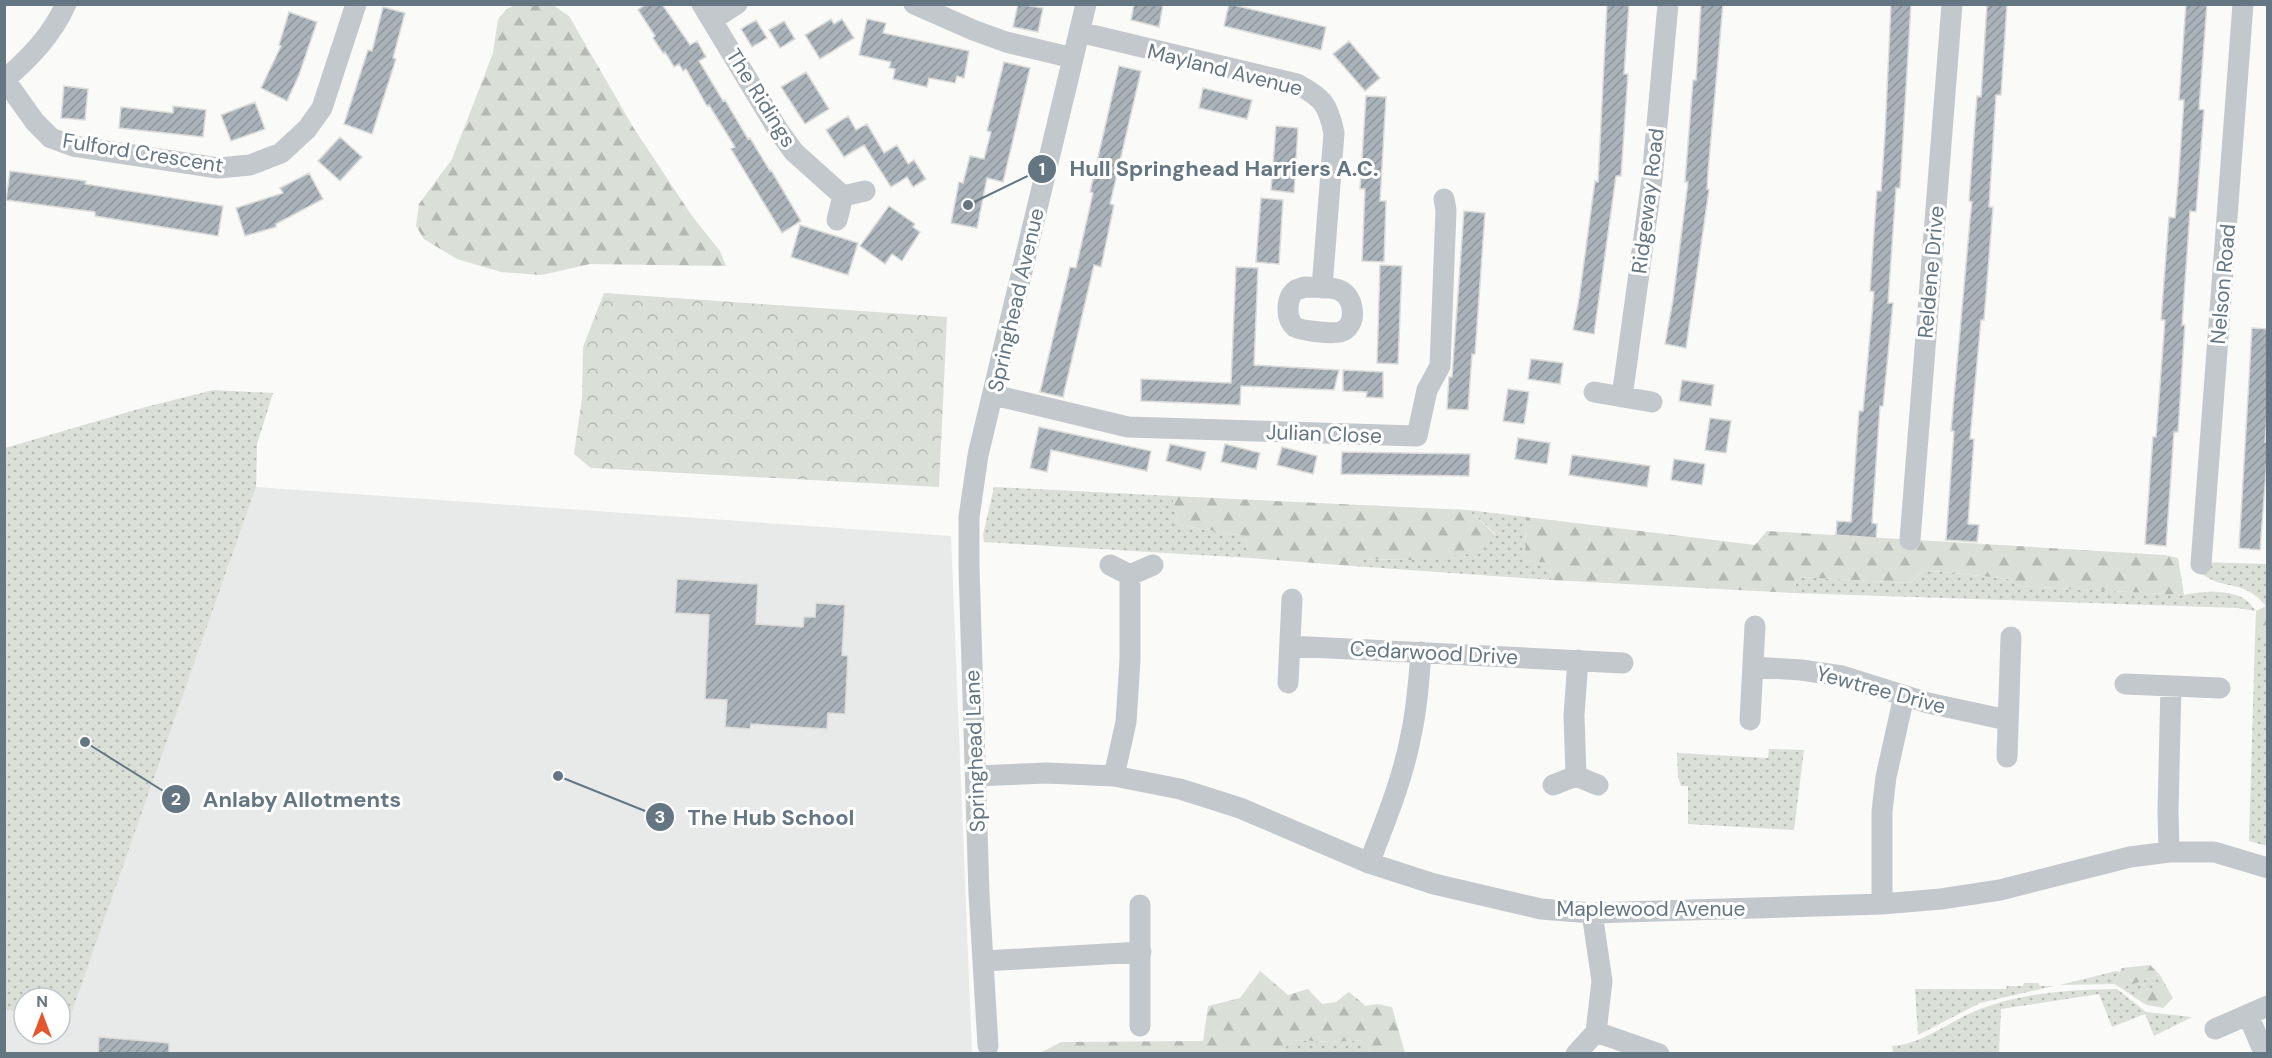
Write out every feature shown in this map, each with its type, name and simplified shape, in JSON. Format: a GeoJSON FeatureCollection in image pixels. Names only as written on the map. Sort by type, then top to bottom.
{"type":"FeatureCollection","features":[{"type":"Feature","properties":{"kind":"street"},"geometry":{"type":"LineString","coordinates":[[5,80],[34,53],[56,26],[66,4]]}},
{"type":"Feature","properties":{"kind":"street","name":"Fulford Crescent"},"geometry":{"type":"LineString","coordinates":[[5,80],[35,122],[51,138],[73,146],[218,168],[250,165],[281,153],[307,129],[321,108],[356,4]]}},
{"type":"Feature","properties":{"kind":"street","name":"The Ridings"},"geometry":{"type":"LineString","coordinates":[[737,4],[707,12],[778,130],[794,152],[843,196]]}},
{"type":"Feature","properties":{"kind":"street"},"geometry":{"type":"LineString","coordinates":[[914,4],[1006,42],[1073,58]]}},
{"type":"Feature","properties":{"kind":"street","name":"Springhead Avenue"},"geometry":{"type":"LineString","coordinates":[[978,456],[1086,4]]}},
{"type":"Feature","properties":{"kind":"street","name":"Ridgeway Road"},"geometry":{"type":"LineString","coordinates":[[1622,397],[1653,179],[1668,4]]}},
{"type":"Feature","properties":{"kind":"street","name":"Reldene Drive"},"geometry":{"type":"LineString","coordinates":[[1910,540],[1952,4]]}},
{"type":"Feature","properties":{"kind":"street","name":"Nelson Road"},"geometry":{"type":"LineString","coordinates":[[2201,564],[2243,4]]}},
{"type":"Feature","properties":{"kind":"street","name":"Mayland Avenue"},"geometry":{"type":"LineString","coordinates":[[1079,32],[1297,84],[1318,95],[1330,111],[1334,132],[1322,288]]}},
{"type":"Feature","properties":{"kind":"street"},"geometry":{"type":"LineString","coordinates":[[837,220],[843,196],[866,191]]}},
{"type":"Feature","properties":{"kind":"street","name":"Julian Close"},"geometry":{"type":"LineString","coordinates":[[993,395],[1128,427],[1417,436],[1427,390],[1440,366],[1446,210],[1444,199]]}},
{"type":"Feature","properties":{"kind":"street"},"geometry":{"type":"LineString","coordinates":[[1594,392],[1652,402]]}},
{"type":"Feature","properties":{"kind":"street","name":"Springhead Lane"},"geometry":{"type":"LineString","coordinates":[[978,456],[972,488],[968,538],[980,894],[988,1046]]}},
{"type":"Feature","properties":{"kind":"street"},"geometry":{"type":"LineString","coordinates":[[1110,564],[1130,575]]}},
{"type":"Feature","properties":{"kind":"street"},"geometry":{"type":"LineString","coordinates":[[1130,575],[1153,565]]}},
{"type":"Feature","properties":{"kind":"street"},"geometry":{"type":"LineString","coordinates":[[1114,776],[1126,722],[1130,660],[1130,575]]}},
{"type":"Feature","properties":{"kind":"street"},"geometry":{"type":"LineString","coordinates":[[1288,683],[1292,599]]}},
{"type":"Feature","properties":{"kind":"street"},"geometry":{"type":"LineString","coordinates":[[1750,720],[1755,626]]}},
{"type":"Feature","properties":{"kind":"street"},"geometry":{"type":"LineString","coordinates":[[2007,757],[2011,637]]}},
{"type":"Feature","properties":{"kind":"street","name":"Cedarwood Drive"},"geometry":{"type":"LineString","coordinates":[[1290,646],[1623,663]]}},
{"type":"Feature","properties":{"kind":"street"},"geometry":{"type":"LineString","coordinates":[[1369,863],[1386,821],[1411,737],[1418,694],[1420,652]]}},
{"type":"Feature","properties":{"kind":"street"},"geometry":{"type":"LineString","coordinates":[[1576,776],[1574,715],[1578,660]]}},
{"type":"Feature","properties":{"kind":"street","name":"Yewtree Drive"},"geometry":{"type":"LineString","coordinates":[[1754,667],[1842,676],[1904,696],[2007,720]]}},
{"type":"Feature","properties":{"kind":"street"},"geometry":{"type":"LineString","coordinates":[[2125,684],[2220,688]]}},
{"type":"Feature","properties":{"kind":"street"},"geometry":{"type":"LineString","coordinates":[[2169,852],[2171,686]]}},
{"type":"Feature","properties":{"kind":"street"},"geometry":{"type":"LineString","coordinates":[[1882,904],[1882,811],[1886,777],[1904,696]]}},
{"type":"Feature","properties":{"kind":"street","name":"Maplewood Avenue"},"geometry":{"type":"LineString","coordinates":[[976,776],[1047,773],[1114,776],[1180,789],[1240,808],[1369,863],[1434,884],[1541,909],[1592,913],[1882,904],[1941,899],[2000,890],[2130,857],[2169,852],[2214,852],[2268,868]]}},
{"type":"Feature","properties":{"kind":"street"},"geometry":{"type":"LineString","coordinates":[[1553,785],[1576,776],[1598,785]]}},
{"type":"Feature","properties":{"kind":"street"},"geometry":{"type":"LineString","coordinates":[[1140,905],[1140,1026]]}},
{"type":"Feature","properties":{"kind":"street"},"geometry":{"type":"LineString","coordinates":[[1576,1053],[1596,1032],[1602,981],[1592,913]]}},
{"type":"Feature","properties":{"kind":"street"},"geometry":{"type":"LineString","coordinates":[[984,961],[1141,952]]}},
{"type":"Feature","properties":{"kind":"street"},"geometry":{"type":"LineString","coordinates":[[2215,1029],[2258,1011],[2263,1050]]}},
{"type":"Feature","properties":{"kind":"street"},"geometry":{"type":"LineString","coordinates":[[1596,1032],[1659,1053]]}},
{"type":"Feature","properties":{"kind":"shaded area"},"geometry":{"type":"Polygon","coordinates":[[[256,487],[951,536],[972,1053],[5,1054],[4,1010],[12,1011],[12,1046],[72,1046],[72,1010],[256,487]]]}},
{"type":"Feature","properties":{"kind":"green space"},"geometry":{"type":"Polygon","coordinates":[[[517,4],[553,5],[569,16],[633,127],[692,216],[720,251],[726,266],[590,264],[542,275],[501,272],[457,259],[424,239],[416,226],[419,204],[452,159],[493,53],[498,19],[507,9],[517,4]]]}},
{"type":"Feature","properties":{"kind":"green space"},"geometry":{"type":"Polygon","coordinates":[[[604,293],[947,317],[939,487],[591,468],[574,454],[582,398],[583,347],[604,293]]]}},
{"type":"Feature","properties":{"kind":"green space"},"geometry":{"type":"Polygon","coordinates":[[[213,390],[273,393],[257,444],[256,487],[72,1011],[72,986],[12,986],[12,1011],[5,1010],[5,448],[213,390]]]}},
{"type":"Feature","properties":{"kind":"green space"},"geometry":{"type":"Polygon","coordinates":[[[994,487],[1172,496],[1179,525],[1244,536],[1250,558],[984,542],[983,535],[994,487]]]}},
{"type":"Feature","properties":{"kind":"green space"},"geometry":{"type":"Polygon","coordinates":[[[1172,496],[1468,510],[1496,535],[1471,554],[1412,560],[1358,559],[1353,566],[1250,558],[1244,536],[1179,525],[1172,496]]]}},
{"type":"Feature","properties":{"kind":"green space"},"geometry":{"type":"Polygon","coordinates":[[[1468,510],[1526,517],[1525,561],[1550,563],[1551,580],[1353,566],[1357,559],[1412,560],[1496,534],[1468,510]]]}},
{"type":"Feature","properties":{"kind":"green space"},"geometry":{"type":"Polygon","coordinates":[[[1526,517],[1755,545],[1767,531],[2165,555],[2178,558],[2184,595],[2018,586],[2010,579],[1923,570],[1910,583],[1797,577],[1794,593],[1551,580],[1550,563],[1525,561],[1526,517]]]}},
{"type":"Feature","properties":{"kind":"green space"},"geometry":{"type":"Polygon","coordinates":[[[2198,562],[2267,564],[2266,606],[2242,588],[2219,582],[2202,574],[2198,562]]]}},
{"type":"Feature","properties":{"kind":"green space"},"geometry":{"type":"Polygon","coordinates":[[[1923,570],[2010,579],[2019,586],[2184,595],[2207,592],[2224,593],[2239,596],[2256,611],[2238,608],[1794,593],[1797,577],[1910,583],[1923,570]]]}},
{"type":"Feature","properties":{"kind":"green space"},"geometry":{"type":"Polygon","coordinates":[[[2267,602],[2267,638],[2255,638],[2256,611],[2266,606],[2267,602]]]}},
{"type":"Feature","properties":{"kind":"green space"},"geometry":{"type":"Polygon","coordinates":[[[2255,638],[2267,638],[2267,846],[2249,841],[2255,638]]]}},
{"type":"Feature","properties":{"kind":"green space"},"geometry":{"type":"Polygon","coordinates":[[[1769,749],[1804,750],[1794,830],[1688,824],[1688,786],[1681,786],[1678,777],[1677,753],[1768,758],[1769,749]]]}},
{"type":"Feature","properties":{"kind":"green space"},"geometry":{"type":"Polygon","coordinates":[[[2150,965],[2160,975],[2121,988],[2114,984],[2122,968],[2150,965]]]}},
{"type":"Feature","properties":{"kind":"green space"},"geometry":{"type":"Polygon","coordinates":[[[1260,971],[1288,995],[1308,989],[1322,1004],[1336,1002],[1349,992],[1366,1006],[1377,1004],[1392,1007],[1405,1053],[1373,1053],[1361,1040],[1331,1042],[1296,1040],[1275,1054],[1040,1053],[1061,1042],[1203,1041],[1208,1006],[1240,998],[1260,971]]]}},
{"type":"Feature","properties":{"kind":"green space"},"geometry":{"type":"Polygon","coordinates":[[[2116,971],[2120,972],[2114,984],[2060,985],[2116,971]]]}},
{"type":"Feature","properties":{"kind":"green space"},"geometry":{"type":"Polygon","coordinates":[[[2160,975],[2165,984],[2140,992],[2137,999],[2121,988],[2160,975]]]}},
{"type":"Feature","properties":{"kind":"green space"},"geometry":{"type":"Polygon","coordinates":[[[2024,983],[2054,986],[1980,1003],[1918,1035],[1915,989],[2006,989],[2007,986],[2023,986],[2024,983]]]}},
{"type":"Feature","properties":{"kind":"green space"},"geometry":{"type":"Polygon","coordinates":[[[2165,984],[2173,998],[2163,1008],[2147,1005],[2137,999],[2140,992],[2165,984]]]}},
{"type":"Feature","properties":{"kind":"green space"},"geometry":{"type":"Polygon","coordinates":[[[2117,989],[2146,1012],[2192,1017],[2154,1036],[2145,1014],[2112,1027],[2099,994],[2001,1009],[1999,1053],[1893,1053],[1892,1046],[1915,1041],[1997,1003],[2047,993],[2117,989]]]}},
{"type":"Feature","properties":{"kind":"green space"},"geometry":{"type":"Polygon","coordinates":[[[1296,1040],[1331,1042],[1361,1040],[1373,1053],[1275,1054],[1296,1040]]]}},
{"type":"Feature","properties":{"kind":"building"},"geometry":{"type":"Polygon","coordinates":[[[646,4],[662,4],[690,45],[697,41],[706,57],[699,61],[748,139],[750,138],[771,170],[801,221],[782,233],[731,149],[735,147],[709,105],[707,106],[686,69],[683,71],[679,64],[674,67],[653,38],[655,36],[638,10],[646,4]]]}},
{"type":"Feature","properties":{"kind":"building"},"geometry":{"type":"Polygon","coordinates":[[[1018,4],[1043,8],[1038,32],[1013,27],[1018,4]]]}},
{"type":"Feature","properties":{"kind":"building"},"geometry":{"type":"Polygon","coordinates":[[[1134,4],[1163,4],[1159,27],[1131,20],[1134,4]]]}},
{"type":"Feature","properties":{"kind":"building"},"geometry":{"type":"Polygon","coordinates":[[[1229,4],[1326,27],[1321,50],[1224,26],[1229,4]]]}},
{"type":"Feature","properties":{"kind":"building"},"geometry":{"type":"Polygon","coordinates":[[[1607,4],[1629,4],[1624,74],[1628,74],[1621,176],[1616,176],[1594,334],[1573,330],[1595,181],[1598,182],[1607,4]]]}},
{"type":"Feature","properties":{"kind":"building"},"geometry":{"type":"Polygon","coordinates":[[[1701,4],[1723,4],[1708,172],[1707,189],[1709,190],[1686,348],[1665,344],[1688,182],[1685,182],[1693,80],[1696,80],[1701,4]]]}},
{"type":"Feature","properties":{"kind":"building"},"geometry":{"type":"Polygon","coordinates":[[[1891,4],[1911,4],[1900,188],[1896,188],[1888,303],[1893,303],[1883,406],[1880,406],[1873,507],[1872,523],[1877,524],[1876,538],[1836,535],[1837,521],[1851,522],[1859,411],[1863,411],[1874,292],[1870,291],[1876,203],[1877,191],[1881,191],[1885,134],[1891,4]]]}},
{"type":"Feature","properties":{"kind":"building"},"geometry":{"type":"Polygon","coordinates":[[[1987,4],[2007,4],[2001,95],[1996,95],[1989,207],[1993,207],[1984,320],[1981,320],[1970,439],[1974,439],[1968,524],[1979,525],[1977,542],[1946,540],[1954,431],[1951,431],[1972,202],[1969,201],[1977,96],[1981,97],[1987,4]]]}},
{"type":"Feature","properties":{"kind":"building"},"geometry":{"type":"Polygon","coordinates":[[[2186,4],[2207,4],[2199,109],[2204,110],[2196,212],[2190,211],[2182,325],[2185,325],[2178,432],[2174,432],[2166,546],[2145,544],[2165,320],[2161,320],[2169,217],[2175,218],[2178,184],[2184,100],[2179,100],[2186,4]]]}},
{"type":"Feature","properties":{"kind":"building"},"geometry":{"type":"Polygon","coordinates":[[[383,7],[405,13],[393,58],[396,59],[372,134],[344,124],[368,50],[372,51],[383,7]]]}},
{"type":"Feature","properties":{"kind":"building"},"geometry":{"type":"Polygon","coordinates":[[[289,12],[317,22],[299,75],[287,101],[261,88],[281,46],[279,45],[289,12]]]}},
{"type":"Feature","properties":{"kind":"building"},"geometry":{"type":"Polygon","coordinates":[[[831,19],[834,24],[842,19],[854,38],[820,59],[805,35],[831,19]]]}},
{"type":"Feature","properties":{"kind":"building"},"geometry":{"type":"Polygon","coordinates":[[[867,19],[886,23],[883,33],[969,51],[964,78],[957,76],[955,83],[929,78],[927,87],[893,79],[895,69],[889,68],[891,62],[859,55],[867,19]]]}},
{"type":"Feature","properties":{"kind":"building"},"geometry":{"type":"Polygon","coordinates":[[[756,20],[767,38],[752,47],[741,29],[756,20]]]}},
{"type":"Feature","properties":{"kind":"building"},"geometry":{"type":"Polygon","coordinates":[[[784,21],[795,39],[780,48],[769,30],[784,21]]]}},
{"type":"Feature","properties":{"kind":"building"},"geometry":{"type":"Polygon","coordinates":[[[1349,41],[1380,78],[1365,91],[1333,54],[1349,41]]]}},
{"type":"Feature","properties":{"kind":"building"},"geometry":{"type":"Polygon","coordinates":[[[1004,62],[1030,68],[1003,182],[987,178],[977,228],[951,223],[959,182],[963,183],[970,156],[984,159],[991,132],[987,131],[1004,62]]]}},
{"type":"Feature","properties":{"kind":"building"},"geometry":{"type":"Polygon","coordinates":[[[1119,66],[1141,71],[1110,204],[1114,205],[1101,267],[1094,265],[1063,397],[1040,392],[1070,267],[1076,268],[1093,193],[1090,192],[1119,66]]]}},
{"type":"Feature","properties":{"kind":"building"},"geometry":{"type":"Polygon","coordinates":[[[806,72],[829,109],[805,124],[781,87],[806,72]]]}},
{"type":"Feature","properties":{"kind":"building"},"geometry":{"type":"Polygon","coordinates":[[[64,86],[88,89],[85,120],[61,118],[64,86]]]}},
{"type":"Feature","properties":{"kind":"building"},"geometry":{"type":"Polygon","coordinates":[[[1203,88],[1252,100],[1247,119],[1199,108],[1203,88]]]}},
{"type":"Feature","properties":{"kind":"building"},"geometry":{"type":"Polygon","coordinates":[[[1366,96],[1386,97],[1380,201],[1386,201],[1384,262],[1362,261],[1365,189],[1360,189],[1366,96]]]}},
{"type":"Feature","properties":{"kind":"building"},"geometry":{"type":"Polygon","coordinates":[[[255,102],[265,129],[231,141],[221,115],[255,102]]]}},
{"type":"Feature","properties":{"kind":"building"},"geometry":{"type":"Polygon","coordinates":[[[173,106],[206,110],[203,137],[119,128],[121,107],[173,113],[173,106]]]}},
{"type":"Feature","properties":{"kind":"building"},"geometry":{"type":"Polygon","coordinates":[[[848,116],[856,130],[867,124],[884,153],[897,145],[908,164],[914,160],[926,179],[913,187],[907,177],[891,187],[864,145],[844,157],[826,130],[848,116]]]}},
{"type":"Feature","properties":{"kind":"building"},"geometry":{"type":"Polygon","coordinates":[[[1276,126],[1298,128],[1294,193],[1271,190],[1276,126]]]}},
{"type":"Feature","properties":{"kind":"building"},"geometry":{"type":"Polygon","coordinates":[[[340,137],[362,157],[340,181],[318,161],[340,137]]]}},
{"type":"Feature","properties":{"kind":"building"},"geometry":{"type":"Polygon","coordinates":[[[10,171],[86,181],[85,184],[223,206],[218,236],[95,216],[95,212],[6,200],[10,171]]]}},
{"type":"Feature","properties":{"kind":"building"},"geometry":{"type":"Polygon","coordinates":[[[309,173],[323,199],[276,224],[276,227],[245,236],[236,208],[283,193],[280,188],[309,173]]]}},
{"type":"Feature","properties":{"kind":"building"},"geometry":{"type":"Polygon","coordinates":[[[1261,198],[1283,200],[1279,264],[1256,262],[1261,198]]]}},
{"type":"Feature","properties":{"kind":"building"},"geometry":{"type":"Polygon","coordinates":[[[889,206],[915,224],[913,227],[920,232],[902,261],[892,254],[885,264],[860,246],[889,206]]]}},
{"type":"Feature","properties":{"kind":"building"},"geometry":{"type":"Polygon","coordinates":[[[1464,211],[1485,213],[1475,354],[1472,354],[1468,410],[1447,409],[1449,377],[1452,377],[1464,211]]]}},
{"type":"Feature","properties":{"kind":"building"},"geometry":{"type":"Polygon","coordinates":[[[800,225],[858,243],[848,275],[791,257],[800,225]]]}},
{"type":"Feature","properties":{"kind":"building"},"geometry":{"type":"Polygon","coordinates":[[[1380,265],[1402,266],[1398,364],[1377,363],[1380,265]]]}},
{"type":"Feature","properties":{"kind":"building"},"geometry":{"type":"Polygon","coordinates":[[[1236,267],[1258,268],[1254,365],[1339,370],[1334,390],[1241,386],[1240,405],[1141,401],[1141,379],[1231,383],[1236,267]]]}},
{"type":"Feature","properties":{"kind":"building"},"geometry":{"type":"Polygon","coordinates":[[[2252,328],[2268,329],[2268,403],[2265,442],[2268,442],[2268,446],[2260,550],[2239,548],[2252,328]]]}},
{"type":"Feature","properties":{"kind":"building"},"geometry":{"type":"Polygon","coordinates":[[[1531,359],[1563,363],[1560,384],[1528,379],[1531,359]]]}},
{"type":"Feature","properties":{"kind":"building"},"geometry":{"type":"Polygon","coordinates":[[[1343,370],[1383,372],[1383,398],[1366,397],[1367,392],[1343,391],[1343,370]]]}},
{"type":"Feature","properties":{"kind":"building"},"geometry":{"type":"Polygon","coordinates":[[[1682,380],[1714,385],[1711,406],[1679,401],[1682,380]]]}},
{"type":"Feature","properties":{"kind":"building"},"geometry":{"type":"Polygon","coordinates":[[[1508,389],[1529,392],[1524,424],[1503,421],[1508,389]]]}},
{"type":"Feature","properties":{"kind":"building"},"geometry":{"type":"Polygon","coordinates":[[[1710,418],[1731,421],[1726,453],[1705,450],[1710,418]]]}},
{"type":"Feature","properties":{"kind":"building"},"geometry":{"type":"Polygon","coordinates":[[[1039,427],[1151,451],[1147,471],[1051,450],[1047,472],[1030,468],[1039,427]]]}},
{"type":"Feature","properties":{"kind":"building"},"geometry":{"type":"Polygon","coordinates":[[[1518,438],[1550,443],[1547,464],[1515,459],[1518,438]]]}},
{"type":"Feature","properties":{"kind":"building"},"geometry":{"type":"Polygon","coordinates":[[[1170,444],[1206,452],[1201,470],[1166,461],[1170,444]]]}},
{"type":"Feature","properties":{"kind":"building"},"geometry":{"type":"Polygon","coordinates":[[[1225,444],[1260,453],[1256,469],[1221,462],[1225,444]]]}},
{"type":"Feature","properties":{"kind":"building"},"geometry":{"type":"Polygon","coordinates":[[[1282,447],[1317,456],[1313,474],[1277,465],[1282,447]]]}},
{"type":"Feature","properties":{"kind":"building"},"geometry":{"type":"Polygon","coordinates":[[[1342,452],[1470,454],[1469,476],[1341,474],[1342,452]]]}},
{"type":"Feature","properties":{"kind":"building"},"geometry":{"type":"Polygon","coordinates":[[[1572,455],[1650,466],[1647,487],[1569,475],[1572,455]]]}},
{"type":"Feature","properties":{"kind":"building"},"geometry":{"type":"Polygon","coordinates":[[[1674,459],[1705,464],[1702,485],[1671,480],[1674,459]]]}},
{"type":"Feature","properties":{"kind":"building"},"geometry":{"type":"Polygon","coordinates":[[[677,579],[758,584],[756,624],[803,627],[804,617],[815,617],[816,603],[845,605],[842,655],[848,656],[845,714],[828,713],[827,729],[751,724],[750,729],[725,727],[727,700],[705,699],[709,615],[675,613],[677,579]]]}},
{"type":"Feature","properties":{"kind":"building"},"geometry":{"type":"Polygon","coordinates":[[[99,1037],[169,1043],[169,1053],[98,1053],[99,1037]]]}},
{"type":"Feature","properties":{"kind":"place","name":"Hull Springhead Harriers A.C."},"geometry":{"type":"Point","coordinates":[968,205]}},
{"type":"Feature","properties":{"kind":"place","name":"Anlaby Allotments"},"geometry":{"type":"Point","coordinates":[85,742]}},
{"type":"Feature","properties":{"kind":"place","name":"The Hub School"},"geometry":{"type":"Point","coordinates":[558,776]}}]}
